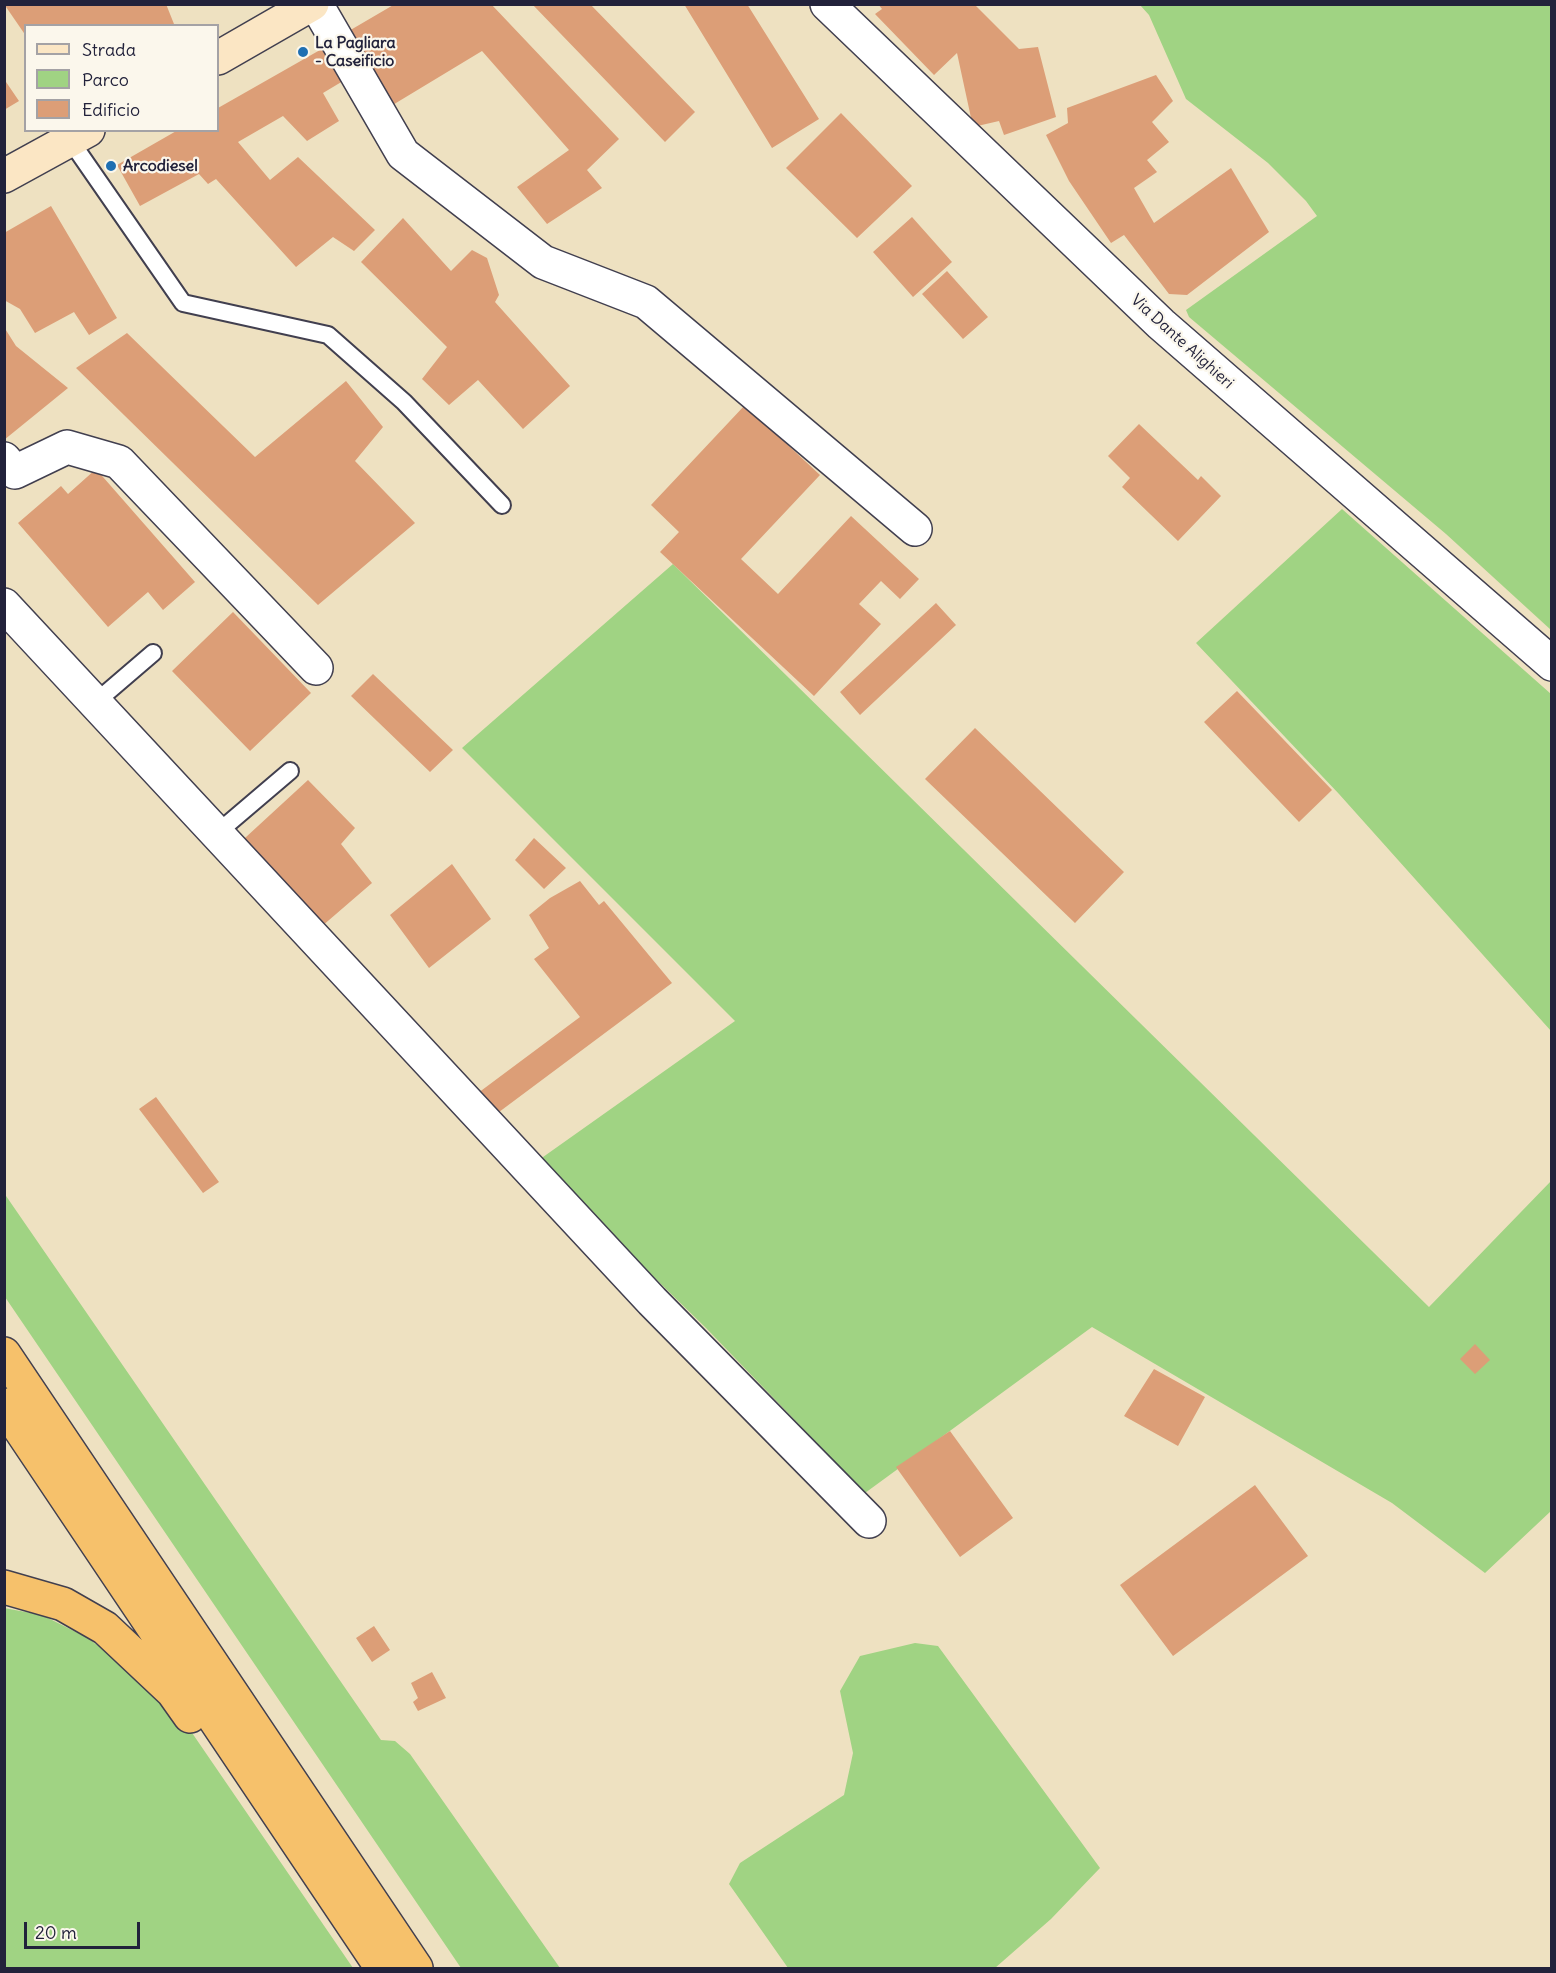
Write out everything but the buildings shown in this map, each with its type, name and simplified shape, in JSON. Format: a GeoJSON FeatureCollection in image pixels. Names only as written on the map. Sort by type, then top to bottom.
{"type":"FeatureCollection","features":[{"type":"Feature","properties":{"kind":"highway"},"geometry":{"type":"LineString","coordinates":[[4,1354],[416,1968]]}},
{"type":"Feature","properties":{"kind":"highway"},"geometry":{"type":"LineString","coordinates":[[4,1405],[382,1968]]}},
{"type":"Feature","properties":{"kind":"highway"},"geometry":{"type":"LineString","coordinates":[[4,1587],[63,1604],[105,1628],[173,1692],[270,1835],[382,1968]]}},
{"type":"Feature","properties":{"kind":"main road"},"geometry":{"type":"LineString","coordinates":[[219,57],[314,4]]}},
{"type":"Feature","properties":{"kind":"main road"},"geometry":{"type":"LineString","coordinates":[[4,176],[79,135]]}},
{"type":"Feature","properties":{"kind":"street"},"geometry":{"type":"LineString","coordinates":[[314,4],[403,154],[543,262],[646,302],[915,529]]}},
{"type":"Feature","properties":{"kind":"street","name":"Via Dante Alighieri"},"geometry":{"type":"LineString","coordinates":[[827,4],[1161,324],[1551,664]]}},
{"type":"Feature","properties":{"kind":"street"},"geometry":{"type":"LineString","coordinates":[[4,459],[15,472],[67,447],[119,462],[316,668]]}},
{"type":"Feature","properties":{"kind":"street"},"geometry":{"type":"LineString","coordinates":[[5,607],[97,701],[216,834],[652,1301],[869,1521]]}},
{"type":"Feature","properties":{"kind":"lane"},"geometry":{"type":"LineString","coordinates":[[79,135],[183,303],[328,334],[404,402],[502,505]]}},
{"type":"Feature","properties":{"kind":"lane"},"geometry":{"type":"LineString","coordinates":[[97,701],[153,653]]}},
{"type":"Feature","properties":{"kind":"lane"},"geometry":{"type":"LineString","coordinates":[[216,834],[290,771]]}},
{"type":"Feature","properties":{"kind":"green space"},"geometry":{"type":"Polygon","coordinates":[[[1140,5],[1551,5],[1551,630],[1446,534],[1189,317],[1186,310],[1317,216],[1306,201],[1268,163],[1186,99],[1149,15],[1140,5]]]}},
{"type":"Feature","properties":{"kind":"green space"},"geometry":{"type":"Polygon","coordinates":[[[1342,509],[1551,694],[1551,1031],[1339,794],[1196,643],[1342,509]]]}},
{"type":"Feature","properties":{"kind":"green space"},"geometry":{"type":"Polygon","coordinates":[[[673,564],[1429,1307],[1551,1181],[1551,1511],[1485,1573],[1392,1503],[1092,1327],[865,1493],[706,1328],[536,1162],[735,1021],[462,748],[673,564]]]}},
{"type":"Feature","properties":{"kind":"green space"},"geometry":{"type":"Polygon","coordinates":[[[4,1193],[381,1740],[395,1741],[410,1754],[560,1968],[461,1968],[5,1297],[4,1193]]]}},
{"type":"Feature","properties":{"kind":"green space"},"geometry":{"type":"Polygon","coordinates":[[[4,1608],[42,1615],[86,1637],[146,1680],[188,1727],[353,1968],[5,1968],[4,1608]]]}},
{"type":"Feature","properties":{"kind":"green space"},"geometry":{"type":"Polygon","coordinates":[[[915,1643],[938,1646],[1100,1868],[1051,1919],[995,1968],[788,1968],[729,1884],[740,1863],[844,1795],[853,1753],[840,1691],[860,1656],[915,1643]]]}},
{"type":"Feature","properties":{"kind":"place","name":"La Pagliara - Caseificio"},"geometry":{"type":"Point","coordinates":[303,52]}},
{"type":"Feature","properties":{"kind":"place","name":"Arcodiesel"},"geometry":{"type":"Point","coordinates":[111,166]}}]}
